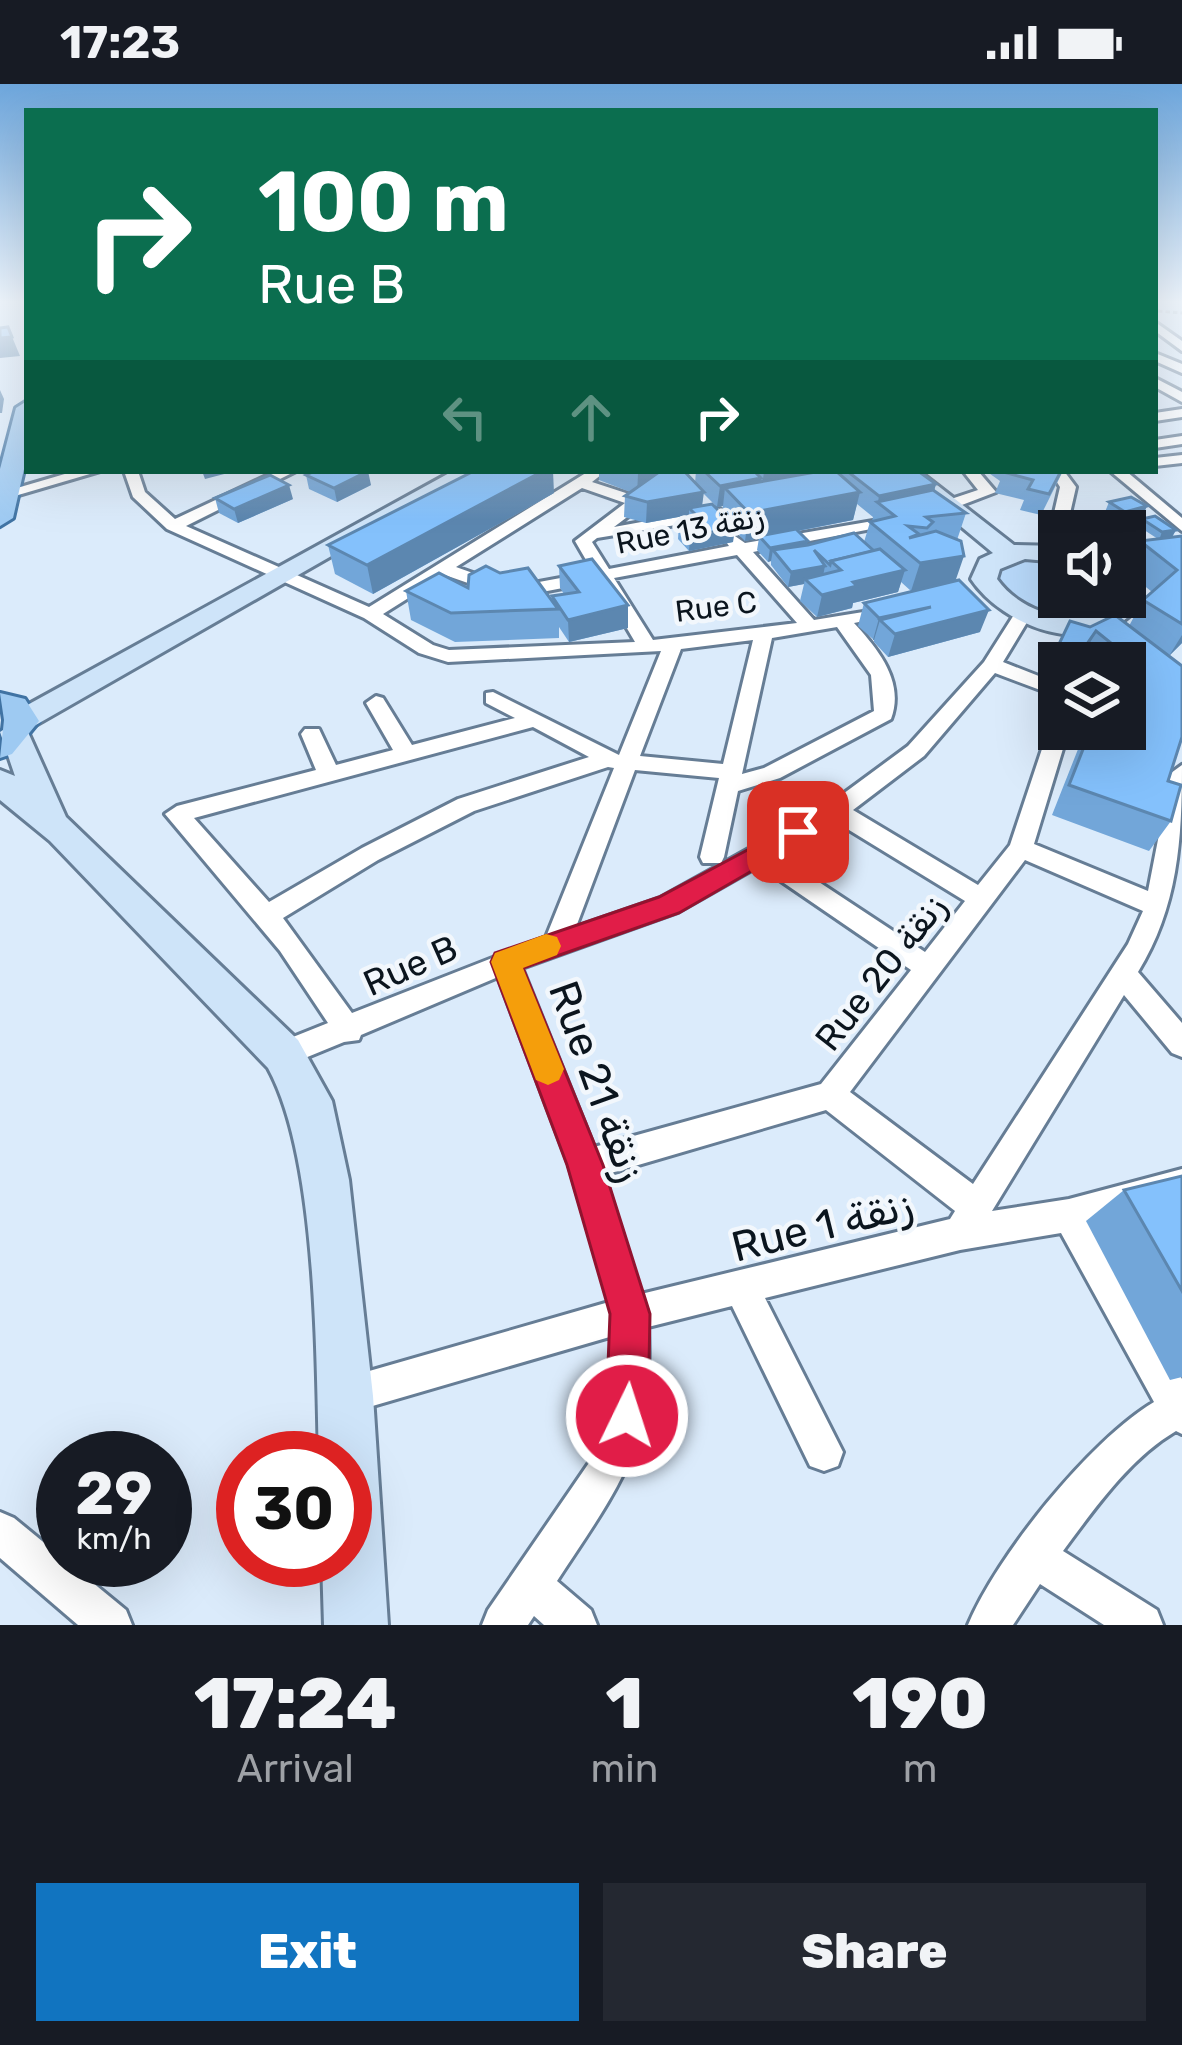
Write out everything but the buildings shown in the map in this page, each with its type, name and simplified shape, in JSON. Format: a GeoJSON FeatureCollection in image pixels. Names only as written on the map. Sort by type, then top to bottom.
{"type":"FeatureCollection","features":[{"type":"Feature","properties":{"kind":"main road"},"geometry":{"type":"LineString","coordinates":[[0,518],[24,419]]}},
{"type":"Feature","properties":{"kind":"street"},"geometry":{"type":"LineString","coordinates":[[131,474],[138,494],[173,526],[370,614],[594,474]]}},
{"type":"Feature","properties":{"kind":"street"},"geometry":{"type":"LineString","coordinates":[[173,526],[284,474]]}},
{"type":"Feature","properties":{"kind":"street"},"geometry":{"type":"LineString","coordinates":[[53,824],[8,722],[435,474]]}},
{"type":"Feature","properties":{"kind":"street"},"geometry":{"type":"LineString","coordinates":[[272,569],[463,474]]}},
{"type":"Feature","properties":{"kind":"street"},"geometry":{"type":"LineString","coordinates":[[909,474],[1008,554]]}},
{"type":"Feature","properties":{"kind":"street"},"geometry":{"type":"LineString","coordinates":[[950,507],[988,492],[973,474]]}},
{"type":"Feature","properties":{"kind":"street"},"geometry":{"type":"LineString","coordinates":[[1059,474],[1068,488],[1064,510]]}},
{"type":"Feature","properties":{"kind":"street"},"geometry":{"type":"LineString","coordinates":[[1121,474],[1182,526]]}},
{"type":"Feature","properties":{"kind":"street"},"geometry":{"type":"LineString","coordinates":[[587,538],[675,475],[682,484],[699,490],[710,514],[810,626]]}},
{"type":"Feature","properties":{"kind":"street"},"geometry":{"type":"LineString","coordinates":[[572,487],[636,502]]}},
{"type":"Feature","properties":{"kind":"street"},"geometry":{"type":"LineString","coordinates":[[572,487],[621,513]]}},
{"type":"Feature","properties":{"kind":"street","name":"Rue 13 زنقة"},"geometry":{"type":"LineString","coordinates":[[442,568],[511,592],[741,548],[854,518],[950,507]]}},
{"type":"Feature","properties":{"kind":"street"},"geometry":{"type":"LineString","coordinates":[[587,538],[730,511]]}},
{"type":"Feature","properties":{"kind":"street"},"geometry":{"type":"LineString","coordinates":[[587,538],[600,574],[646,646]]}},
{"type":"Feature","properties":{"kind":"street"},"geometry":{"type":"LineString","coordinates":[[1038,553],[1008,554],[984,571],[978,591],[1023,614],[1089,624],[1107,618]]}},
{"type":"Feature","properties":{"kind":"street","name":"Rue C"},"geometry":{"type":"LineString","coordinates":[[370,614],[448,656],[646,646],[843,622],[904,607]]}},
{"type":"Feature","properties":{"kind":"street","name":"Rue B"},"geometry":{"type":"LineString","coordinates":[[283,1054],[349,1031],[557,942],[669,905],[836,811],[916,751],[992,665],[1023,614]]}},
{"type":"Feature","properties":{"kind":"street"},"geometry":{"type":"LineString","coordinates":[[493,698],[621,763],[729,780],[772,773],[884,714],[878,666],[843,622]]}},
{"type":"Feature","properties":{"kind":"street"},"geometry":{"type":"LineString","coordinates":[[1089,624],[1113,642]]}},
{"type":"Feature","properties":{"kind":"street"},"geometry":{"type":"LineString","coordinates":[[712,857],[764,632]]}},
{"type":"Feature","properties":{"kind":"street"},"geometry":{"type":"LineString","coordinates":[[557,942],[621,763],[674,642]]}},
{"type":"Feature","properties":{"kind":"street"},"geometry":{"type":"LineString","coordinates":[[992,665],[1038,683]]}},
{"type":"Feature","properties":{"kind":"street"},"geometry":{"type":"LineString","coordinates":[[376,703],[407,754]]}},
{"type":"Feature","properties":{"kind":"street"},"geometry":{"type":"LineString","coordinates":[[349,1031],[266,916],[177,814],[536,720]]}},
{"type":"Feature","properties":{"kind":"street"},"geometry":{"type":"LineString","coordinates":[[312,734],[330,776]]}},
{"type":"Feature","properties":{"kind":"street","name":"Rue 20 زنقة"},"geometry":{"type":"LineString","coordinates":[[585,1165],[830,1095],[1021,848],[1052,750]]}},
{"type":"Feature","properties":{"kind":"street"},"geometry":{"type":"LineString","coordinates":[[266,916],[466,805],[621,763]]}},
{"type":"Feature","properties":{"kind":"street"},"geometry":{"type":"LineString","coordinates":[[830,1095],[968,1220],[1125,976],[1158,906],[1178,823],[1182,773]]}},
{"type":"Feature","properties":{"kind":"street"},"geometry":{"type":"LineString","coordinates":[[0,782],[53,824],[283,1054],[310,1101],[325,1180],[345,1396],[356,1625]]}},
{"type":"Feature","properties":{"kind":"street"},"geometry":{"type":"LineString","coordinates":[[836,811],[982,898]]}},
{"type":"Feature","properties":{"kind":"street"},"geometry":{"type":"LineString","coordinates":[[1021,848],[1158,906]]}},
{"type":"Feature","properties":{"kind":"street"},"geometry":{"type":"LineString","coordinates":[[759,854],[929,968]]}},
{"type":"Feature","properties":{"kind":"street","name":"Rue 21 زنقة"},"geometry":{"type":"LineString","coordinates":[[503,1625],[608,1469],[627,1416],[630,1314],[585,1165],[506,962]]}},
{"type":"Feature","properties":{"kind":"street"},"geometry":{"type":"LineString","coordinates":[[1125,976],[1182,1044]]}},
{"type":"Feature","properties":{"kind":"street","name":"Rue 1 زنقة"},"geometry":{"type":"LineString","coordinates":[[345,1396],[630,1314],[742,1290],[968,1220],[1069,1215],[1182,1185]]}},
{"type":"Feature","properties":{"kind":"street"},"geometry":{"type":"LineString","coordinates":[[988,1625],[1032,1555],[1105,1471],[1180,1410],[1069,1215]]}},
{"type":"Feature","properties":{"kind":"street"},"geometry":{"type":"LineString","coordinates":[[742,1290],[824,1452]]}},
{"type":"Feature","properties":{"kind":"street"},"geometry":{"type":"LineString","coordinates":[[0,1532],[111,1625]]}},
{"type":"Feature","properties":{"kind":"street"},"geometry":{"type":"LineString","coordinates":[[1032,1555],[1142,1625]]}},
{"type":"Feature","properties":{"kind":"street"},"geometry":{"type":"LineString","coordinates":[[530,1586],[577,1625]]}},
{"type":"Feature","properties":{"kind":"shaded area"},"geometry":{"type":"Polygon","coordinates":[[[1011,556],[1038,557],[1038,609],[998,590],[993,570],[1011,556]]]}},
{"type":"Feature","properties":{"kind":"slow traffic"},"geometry":{"type":"LineString","coordinates":[[546,946],[506,962],[548,1069]]}},
{"type":"Feature","properties":{"kind":"route"},"geometry":{"type":"LineString","coordinates":[[627,1416],[632,1373],[630,1314],[585,1165],[506,962],[669,905],[798,832]]}}]}
